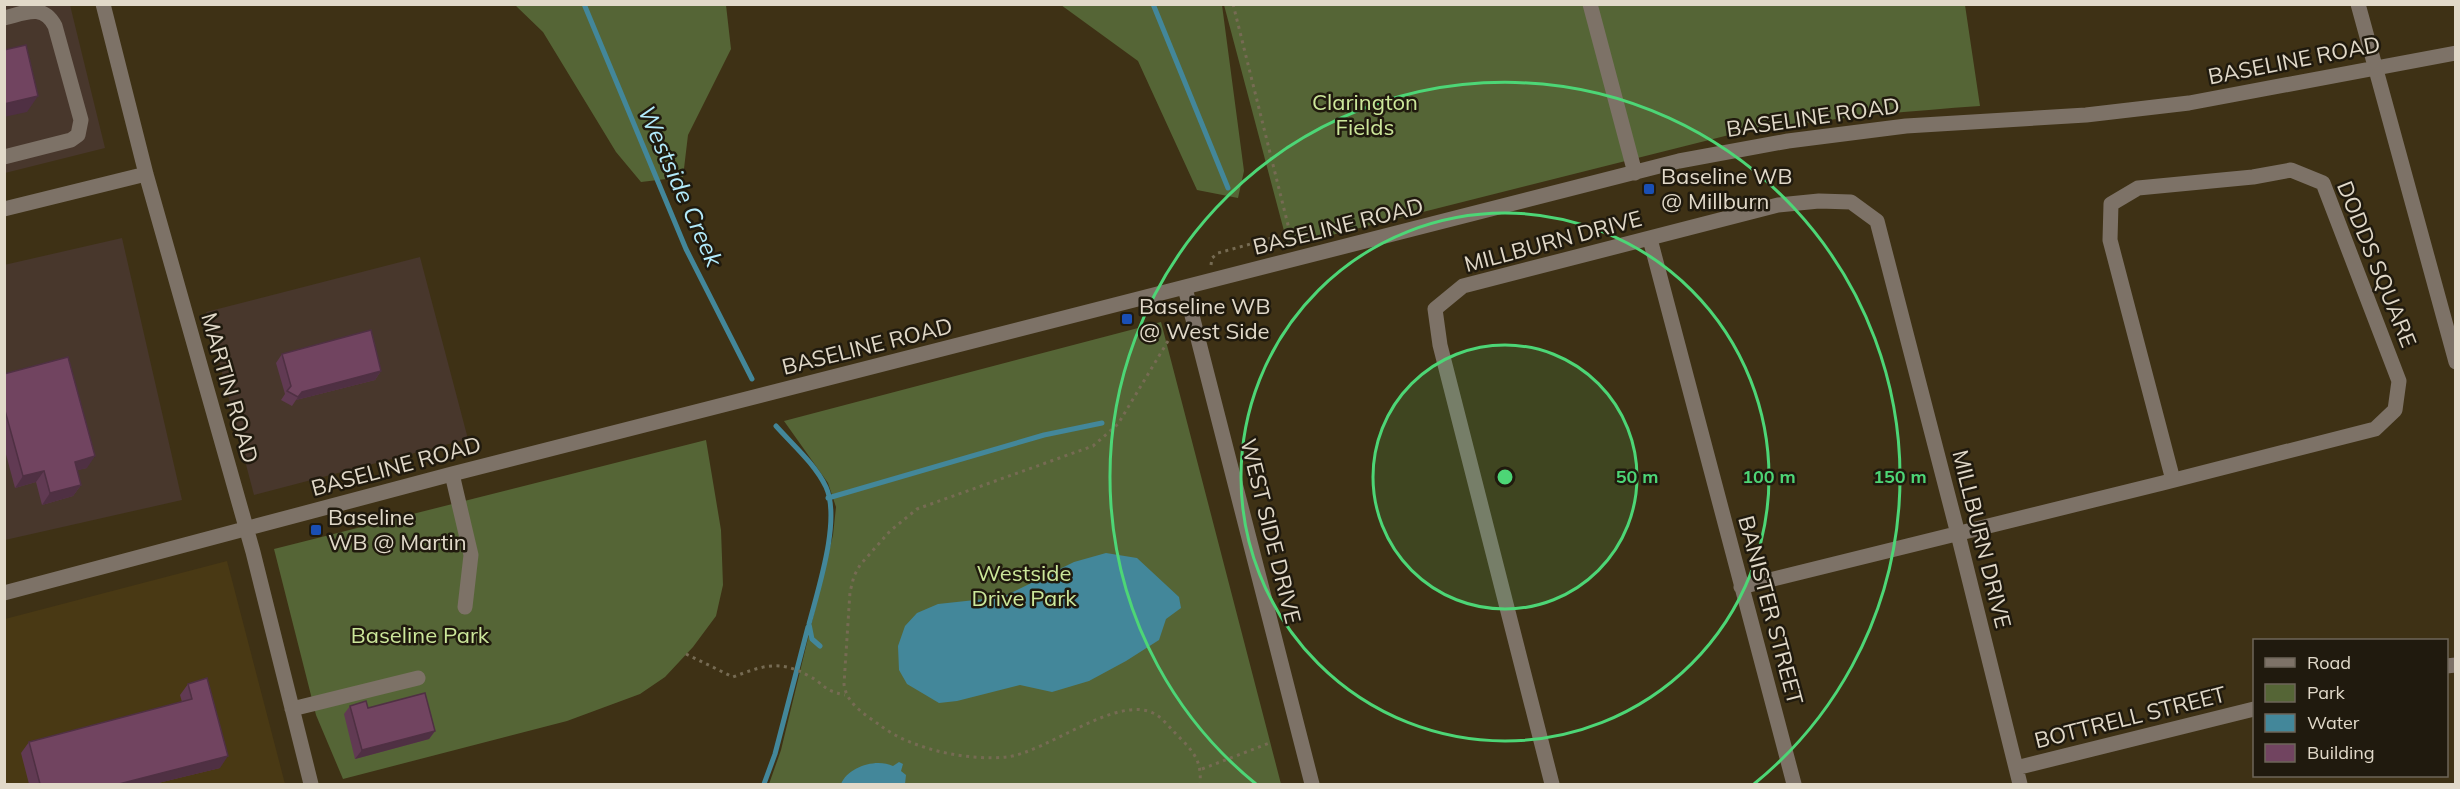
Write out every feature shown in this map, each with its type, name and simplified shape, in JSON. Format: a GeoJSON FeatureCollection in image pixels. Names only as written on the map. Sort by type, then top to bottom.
{"type":"FeatureCollection","features":[{"type":"Feature","properties":{"kind":"street","name":"MARTIN ROAD"},"geometry":{"type":"LineString","coordinates":[[103,4],[146,174],[247,529],[311,784]]}},
{"type":"Feature","properties":{"kind":"street"},"geometry":{"type":"LineString","coordinates":[[1590,4],[1635,173]]}},
{"type":"Feature","properties":{"kind":"street"},"geometry":{"type":"LineString","coordinates":[[2358,4],[2456,362]]}},
{"type":"Feature","properties":{"kind":"street"},"geometry":{"type":"LineString","coordinates":[[4,18],[30,11],[42,12],[50,16],[55,26],[81,120],[78,135],[71,140],[4,157]]}},
{"type":"Feature","properties":{"kind":"street","name":"BASELINE ROAD"},"geometry":{"type":"LineString","coordinates":[[4,593],[452,474],[1679,161],[1788,141],[1906,126],[2086,115],[2189,103],[2456,53]]}},
{"type":"Feature","properties":{"kind":"street","name":"DODDS SQUARE"},"geometry":{"type":"LineString","coordinates":[[1742,587],[1958,534],[2173,480],[2375,429],[2396,410],[2399,381],[2322,183],[2291,170],[2253,177],[2138,188],[2111,204],[2110,240],[2173,480]]}},
{"type":"Feature","properties":{"kind":"street"},"geometry":{"type":"LineString","coordinates":[[4,209],[146,174]]}},
{"type":"Feature","properties":{"kind":"street","name":"MILLBURN DRIVE"},"geometry":{"type":"LineString","coordinates":[[1552,784],[1440,345],[1435,309],[1463,286],[1778,205],[1819,201],[1851,202],[1877,221],[2020,784]]}},
{"type":"Feature","properties":{"kind":"street","name":"BANISTER STREET"},"geometry":{"type":"LineString","coordinates":[[1650,239],[1794,784]]}},
{"type":"Feature","properties":{"kind":"street","name":"WEST SIDE DRIVE"},"geometry":{"type":"LineString","coordinates":[[1185,288],[1312,784]]}},
{"type":"Feature","properties":{"kind":"street"},"geometry":{"type":"LineString","coordinates":[[452,474],[471,555],[465,607]]}},
{"type":"Feature","properties":{"kind":"street"},"geometry":{"type":"LineString","coordinates":[[292,709],[418,678]]}},
{"type":"Feature","properties":{"kind":"street","name":"BOTTRELL STREET"},"geometry":{"type":"LineString","coordinates":[[2016,768],[2253,709]]}},
{"type":"Feature","properties":{"kind":"path"},"geometry":{"type":"LineString","coordinates":[[1211,267],[1212,258],[1218,253],[1290,234],[1233,4]]}},
{"type":"Feature","properties":{"kind":"path"},"geometry":{"type":"LineString","coordinates":[[845,695],[850,592],[854,576],[890,531],[917,509],[1093,446],[1118,424],[1168,341]]}},
{"type":"Feature","properties":{"kind":"path"},"geometry":{"type":"LineString","coordinates":[[686,654],[733,676],[776,664],[800,672],[810,676],[828,692],[845,695],[856,707],[887,731],[912,742],[961,756],[1009,756],[1026,752],[1110,714],[1132,709],[1143,710],[1153,713],[1164,721],[1187,745],[1202,769],[1200,784]]}},
{"type":"Feature","properties":{"kind":"path"},"geometry":{"type":"LineString","coordinates":[[1202,769],[1272,742]]}},
{"type":"Feature","properties":{"kind":"shaded area"},"geometry":{"type":"Polygon","coordinates":[[[4,5],[70,5],[105,148],[5,173],[4,5]]]}},
{"type":"Feature","properties":{"kind":"shaded area"},"geometry":{"type":"Polygon","coordinates":[[[122,238],[182,500],[5,540],[4,265],[122,238]]]}},
{"type":"Feature","properties":{"kind":"shaded area"},"geometry":{"type":"Polygon","coordinates":[[[420,257],[468,439],[254,495],[206,312],[420,257]]]}},
{"type":"Feature","properties":{"kind":"shaded area"},"geometry":{"type":"Polygon","coordinates":[[[227,561],[285,784],[5,784],[5,619],[227,561]]]}},
{"type":"Feature","properties":{"kind":"green space"},"geometry":{"type":"Polygon","coordinates":[[[515,5],[726,5],[731,49],[688,135],[683,177],[641,182],[616,152],[543,32],[515,5]]]}},
{"type":"Feature","properties":{"kind":"green space"},"geometry":{"type":"Polygon","coordinates":[[[1061,5],[1222,5],[1244,171],[1238,198],[1197,190],[1138,61],[1061,5]]]}},
{"type":"Feature","properties":{"kind":"green space","name":"Clarington Fields"},"geometry":{"type":"Polygon","coordinates":[[[1224,5],[1965,5],[1980,106],[1854,117],[1729,135],[1288,246],[1224,5]]]}},
{"type":"Feature","properties":{"kind":"green space","name":"Westside Drive Park"},"geometry":{"type":"Polygon","coordinates":[[[1161,322],[1281,784],[769,784],[781,750],[833,535],[836,507],[828,483],[784,421],[1161,322]]]}},
{"type":"Feature","properties":{"kind":"green space","name":"Baseline Park"},"geometry":{"type":"Polygon","coordinates":[[[706,440],[721,530],[723,585],[716,616],[693,647],[665,677],[640,694],[567,721],[343,779],[316,715],[274,549],[706,440]]]}},
{"type":"Feature","properties":{"kind":"water"},"geometry":{"type":"Polygon","coordinates":[[[1106,553],[1137,558],[1179,597],[1181,608],[1166,619],[1159,640],[1089,681],[1052,692],[1020,685],[957,701],[939,703],[907,684],[899,670],[898,646],[905,626],[917,613],[938,604],[1003,597],[1074,562],[1106,553]]]}},
{"type":"Feature","properties":{"kind":"water"},"geometry":{"type":"Polygon","coordinates":[[[899,762],[903,764],[901,771],[906,775],[905,784],[841,784],[850,773],[863,766],[879,763],[893,766],[899,762]]]}},
{"type":"Feature","properties":{"kind":"building"},"geometry":{"type":"Polygon","coordinates":[[[26,45],[38,96],[4,104],[4,50],[26,45]]]}},
{"type":"Feature","properties":{"kind":"building"},"geometry":{"type":"Polygon","coordinates":[[[371,330],[381,371],[302,392],[298,397],[287,391],[291,386],[282,354],[371,330]]]}},
{"type":"Feature","properties":{"kind":"building"},"geometry":{"type":"Polygon","coordinates":[[[68,357],[95,456],[75,462],[81,485],[50,493],[44,471],[23,476],[4,407],[4,374],[68,357]]]}},
{"type":"Feature","properties":{"kind":"building"},"geometry":{"type":"Polygon","coordinates":[[[207,678],[228,756],[119,784],[40,784],[29,742],[192,699],[188,684],[207,678]]]}},
{"type":"Feature","properties":{"kind":"building"},"geometry":{"type":"Polygon","coordinates":[[[425,693],[435,731],[362,750],[350,706],[366,701],[368,708],[425,693]]]}},
{"type":"Feature","properties":{"kind":"waterway","name":"Westside Creek"},"geometry":{"type":"LineString","coordinates":[[584,4],[686,249],[752,379]]}},
{"type":"Feature","properties":{"kind":"waterway"},"geometry":{"type":"LineString","coordinates":[[1153,4],[1228,188]]}},
{"type":"Feature","properties":{"kind":"waterway"},"geometry":{"type":"LineString","coordinates":[[828,498],[1044,435],[1102,423]]}},
{"type":"Feature","properties":{"kind":"waterway"},"geometry":{"type":"LineString","coordinates":[[776,426],[816,470],[826,487],[830,501],[830,536],[809,624],[812,639],[820,646]]}},
{"type":"Feature","properties":{"kind":"waterway"},"geometry":{"type":"LineString","coordinates":[[764,784],[775,754],[808,627]]}},
{"type":"Feature","properties":{"kind":"place","name":"Baseline WB @ Millburn"},"geometry":{"type":"Point","coordinates":[1649,189]}},
{"type":"Feature","properties":{"kind":"place","name":"Baseline WB @ West Side"},"geometry":{"type":"Point","coordinates":[1127,319]}},
{"type":"Feature","properties":{"kind":"place","name":"Baseline WB @ Martin"},"geometry":{"type":"Point","coordinates":[316,530]}}]}
